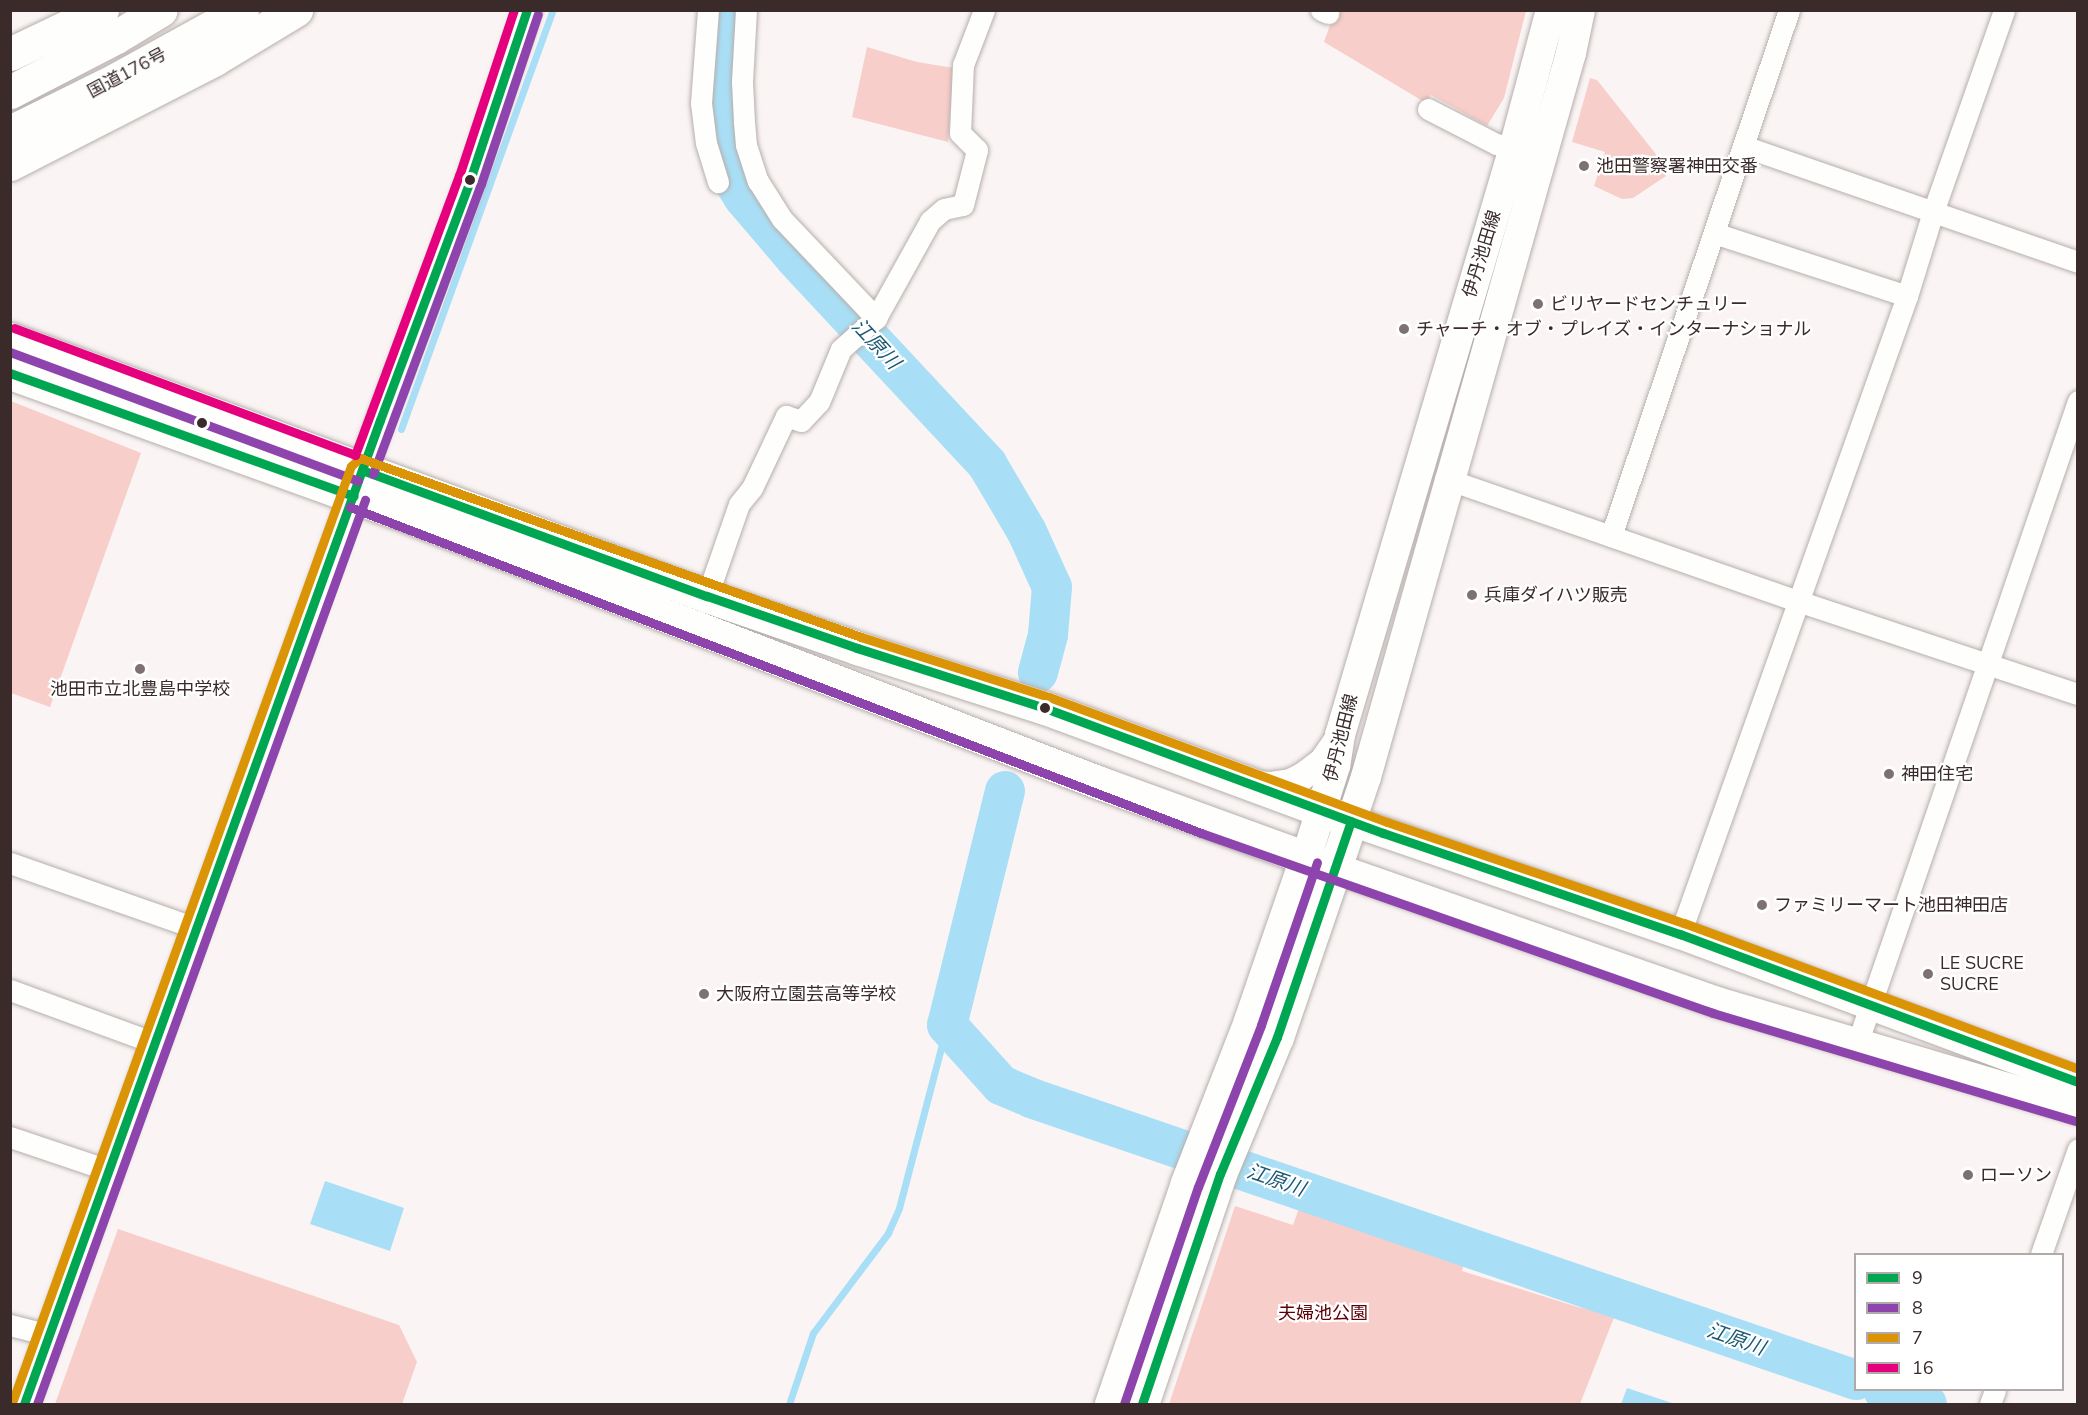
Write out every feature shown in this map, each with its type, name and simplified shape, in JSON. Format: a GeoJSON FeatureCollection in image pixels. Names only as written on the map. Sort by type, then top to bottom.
{"type":"FeatureCollection","features":[{"type":"Feature","properties":{"kind":"highway"},"geometry":{"type":"LineString","coordinates":[[10,54],[102,10]]}},
{"type":"Feature","properties":{"kind":"highway"},"geometry":{"type":"LineString","coordinates":[[10,92],[116,37],[161,10]]}},
{"type":"Feature","properties":{"kind":"highway","name":"国道176号"},"geometry":{"type":"LineString","coordinates":[[10,132],[115,80],[242,10]]}},
{"type":"Feature","properties":{"kind":"highway"},"geometry":{"type":"LineString","coordinates":[[10,164],[215,59],[296,10]]}},
{"type":"Feature","properties":{"kind":"highway"},"geometry":{"type":"LineString","coordinates":[[10,339],[358,483],[1100,783],[1306,858],[1250,1021],[1187,1183],[1111,1404]]}},
{"type":"Feature","properties":{"kind":"highway"},"geometry":{"type":"LineString","coordinates":[[10,373],[358,483],[707,596],[856,648],[1045,708],[1336,816],[1336,869],[1277,1037],[1220,1174],[1142,1404]]}},
{"type":"Feature","properties":{"kind":"main road","name":"伊丹池田線"},"geometry":{"type":"LineString","coordinates":[[1336,816],[1335,766],[1340,735],[1514,148],[1551,10]]}},
{"type":"Feature","properties":{"kind":"main road","name":"伊丹池田線"},"geometry":{"type":"LineString","coordinates":[[1306,858],[1366,777],[1571,53],[1580,10]]}},
{"type":"Feature","properties":{"kind":"main road"},"geometry":{"type":"LineString","coordinates":[[1336,816],[1680,934],[1871,1003],[1978,1047],[2078,1082]]}},
{"type":"Feature","properties":{"kind":"main road"},"geometry":{"type":"LineString","coordinates":[[1306,858],[1717,1002],[2078,1109]]}},
{"type":"Feature","properties":{"kind":"street"},"geometry":{"type":"LineString","coordinates":[[708,10],[701,103],[706,143],[718,182]]}},
{"type":"Feature","properties":{"kind":"street"},"geometry":{"type":"LineString","coordinates":[[746,10],[742,82],[744,122],[746,145],[758,181],[782,219],[876,318]]}},
{"type":"Feature","properties":{"kind":"street"},"geometry":{"type":"LineString","coordinates":[[707,596],[739,504],[752,488],[786,416],[801,421],[819,402],[841,349],[876,318],[930,220],[944,209],[963,205],[977,150],[960,134],[963,65],[984,10]]}},
{"type":"Feature","properties":{"kind":"street"},"geometry":{"type":"LineString","coordinates":[[1611,536],[1789,10]]}},
{"type":"Feature","properties":{"kind":"street"},"geometry":{"type":"LineString","coordinates":[[1680,934],[1908,296],[1933,212],[2004,10]]}},
{"type":"Feature","properties":{"kind":"street"},"geometry":{"type":"LineString","coordinates":[[24,1404],[470,180],[527,11]]}},
{"type":"Feature","properties":{"kind":"street"},"geometry":{"type":"LineString","coordinates":[[1428,109],[1496,144],[1514,148]]}},
{"type":"Feature","properties":{"kind":"street"},"geometry":{"type":"LineString","coordinates":[[1743,146],[2078,262]]}},
{"type":"Feature","properties":{"kind":"street"},"geometry":{"type":"LineString","coordinates":[[1714,233],[1908,296]]}},
{"type":"Feature","properties":{"kind":"street"},"geometry":{"type":"LineString","coordinates":[[1857,1044],[1986,662],[2078,401]]}},
{"type":"Feature","properties":{"kind":"street"},"geometry":{"type":"LineString","coordinates":[[1450,480],[1798,601],[2078,694]]}},
{"type":"Feature","properties":{"kind":"street"},"geometry":{"type":"LineString","coordinates":[[1251,784],[1269,785],[1290,782],[1302,776],[1322,761],[1340,735]]}},
{"type":"Feature","properties":{"kind":"street"},"geometry":{"type":"LineString","coordinates":[[10,863],[196,928]]}},
{"type":"Feature","properties":{"kind":"street"},"geometry":{"type":"LineString","coordinates":[[10,990],[155,1043]]}},
{"type":"Feature","properties":{"kind":"street"},"geometry":{"type":"LineString","coordinates":[[10,1137],[108,1170]]}},
{"type":"Feature","properties":{"kind":"street"},"geometry":{"type":"LineString","coordinates":[[2042,1253],[2078,1149]]}},
{"type":"Feature","properties":{"kind":"street"},"geometry":{"type":"LineString","coordinates":[[10,1325],[49,1335]]}},
{"type":"Feature","properties":{"kind":"green space"},"geometry":{"type":"Polygon","coordinates":[[[1335,11],[1526,11],[1504,98],[1487,126],[1431,95],[1426,103],[1324,42],[1335,11]]]}},
{"type":"Feature","properties":{"kind":"green space"},"geometry":{"type":"Polygon","coordinates":[[[867,47],[917,62],[954,68],[948,142],[852,117],[867,47]]]}},
{"type":"Feature","properties":{"kind":"green space"},"geometry":{"type":"Polygon","coordinates":[[[1590,78],[1597,80],[1667,168],[1666,176],[1633,198],[1622,199],[1594,186],[1605,152],[1572,142],[1590,78]]]}},
{"type":"Feature","properties":{"kind":"green space"},"geometry":{"type":"Polygon","coordinates":[[[11,401],[141,453],[50,707],[11,693],[11,401]]]}},
{"type":"Feature","properties":{"kind":"green space","name":"夫婦池公園"},"geometry":{"type":"Polygon","coordinates":[[[1235,1206],[1293,1225],[1299,1208],[1464,1263],[1462,1271],[1578,1307],[1615,1315],[1580,1404],[1169,1404],[1235,1206]]]}},
{"type":"Feature","properties":{"kind":"green space"},"geometry":{"type":"Polygon","coordinates":[[[118,1229],[399,1325],[417,1362],[402,1404],[55,1404],[118,1229]]]}},
{"type":"Feature","properties":{"kind":"water"},"geometry":{"type":"Polygon","coordinates":[[[325,1181],[404,1208],[390,1251],[310,1224],[325,1181]]]}},
{"type":"Feature","properties":{"kind":"water"},"geometry":{"type":"Polygon","coordinates":[[[1627,1388],[1675,1404],[1621,1404],[1627,1388]]]}},
{"type":"Feature","properties":{"kind":"waterway"},"geometry":{"type":"LineString","coordinates":[[401,429],[553,10]]}},
{"type":"Feature","properties":{"kind":"waterway","name":"江原川"},"geometry":{"type":"LineString","coordinates":[[728,10],[718,114],[732,179],[744,198],[795,258],[987,464],[1027,532],[1052,587],[1048,635],[1038,673]]}},
{"type":"Feature","properties":{"kind":"waterway","name":"江原川"},"geometry":{"type":"LineString","coordinates":[[1005,791],[947,1025],[1001,1085],[1031,1098],[1854,1379]]}},
{"type":"Feature","properties":{"kind":"waterway"},"geometry":{"type":"LineString","coordinates":[[789,1404],[813,1333],[888,1233],[899,1208],[947,1025]]}},
{"type":"Feature","properties":{"kind":"waterway","name":"江原川"},"geometry":{"type":"LineString","coordinates":[[1886,1391],[1927,1404]]}},
{"type":"Feature","properties":{"kind":"transit line","name":"16"},"geometry":{"type":"LineString","coordinates":[[14,328],[355,455],[459,176],[514,10]]}},
{"type":"Feature","properties":{"kind":"transit line","name":"9"},"geometry":{"type":"LineString","coordinates":[[24,1404],[380,420],[470,180],[527,10]]}},
{"type":"Feature","properties":{"kind":"transit line","name":"8"},"geometry":{"type":"LineString","coordinates":[[373,474],[481,184],[538,14]]}},
{"type":"Feature","properties":{"kind":"transit line","name":"8"},"geometry":{"type":"LineString","coordinates":[[10,352],[358,481]]}},
{"type":"Feature","properties":{"kind":"transit line","name":"9"},"geometry":{"type":"LineString","coordinates":[[10,373],[354,496]]}},
{"type":"Feature","properties":{"kind":"transit line","name":"7"},"geometry":{"type":"LineString","coordinates":[[13,1400],[351,466],[360,458],[861,637],[1049,697],[1387,822],[1684,923],[2078,1069]]}},
{"type":"Feature","properties":{"kind":"transit line","name":"9"},"geometry":{"type":"LineString","coordinates":[[362,470],[707,596],[857,648],[1045,708],[1383,833],[1680,934],[2078,1082]]}},
{"type":"Feature","properties":{"kind":"transit line","name":"8"},"geometry":{"type":"LineString","coordinates":[[37,1404],[365,500]]}},
{"type":"Feature","properties":{"kind":"transit line","name":"8"},"geometry":{"type":"LineString","coordinates":[[350,507],[1201,833],[1713,1013],[2075,1121]]}},
{"type":"Feature","properties":{"kind":"transit line","name":"9"},"geometry":{"type":"LineString","coordinates":[[1142,1404],[1220,1174],[1277,1037],[1351,821]]}},
{"type":"Feature","properties":{"kind":"transit line","name":"8"},"geometry":{"type":"LineString","coordinates":[[1124,1404],[1198,1187],[1261,1025],[1317,862]]}},
{"type":"Feature","properties":{"kind":"place","name":"池田警察署神田交番"},"geometry":{"type":"Point","coordinates":[1584,166]}},
{"type":"Feature","properties":{"kind":"place","name":"ビリヤードセンチュリー"},"geometry":{"type":"Point","coordinates":[1538,304]}},
{"type":"Feature","properties":{"kind":"place","name":"チャーチ・オブ・プレイズ・インターナショナル"},"geometry":{"type":"Point","coordinates":[1404,329]}},
{"type":"Feature","properties":{"kind":"place","name":"兵庫ダイハツ販売"},"geometry":{"type":"Point","coordinates":[1472,595]}},
{"type":"Feature","properties":{"kind":"place","name":"池田市立北豊島中学校"},"geometry":{"type":"Point","coordinates":[140,669]}},
{"type":"Feature","properties":{"kind":"place","name":"神田住宅"},"geometry":{"type":"Point","coordinates":[1889,774]}},
{"type":"Feature","properties":{"kind":"place","name":"ファミリーマート池田神田店"},"geometry":{"type":"Point","coordinates":[1762,905]}},
{"type":"Feature","properties":{"kind":"place","name":"LE SUCRE SUCRE"},"geometry":{"type":"Point","coordinates":[1928,974]}},
{"type":"Feature","properties":{"kind":"place","name":"大阪府立園芸高等学校"},"geometry":{"type":"Point","coordinates":[704,994]}},
{"type":"Feature","properties":{"kind":"place","name":"ローソン"},"geometry":{"type":"Point","coordinates":[1968,1175]}}]}
